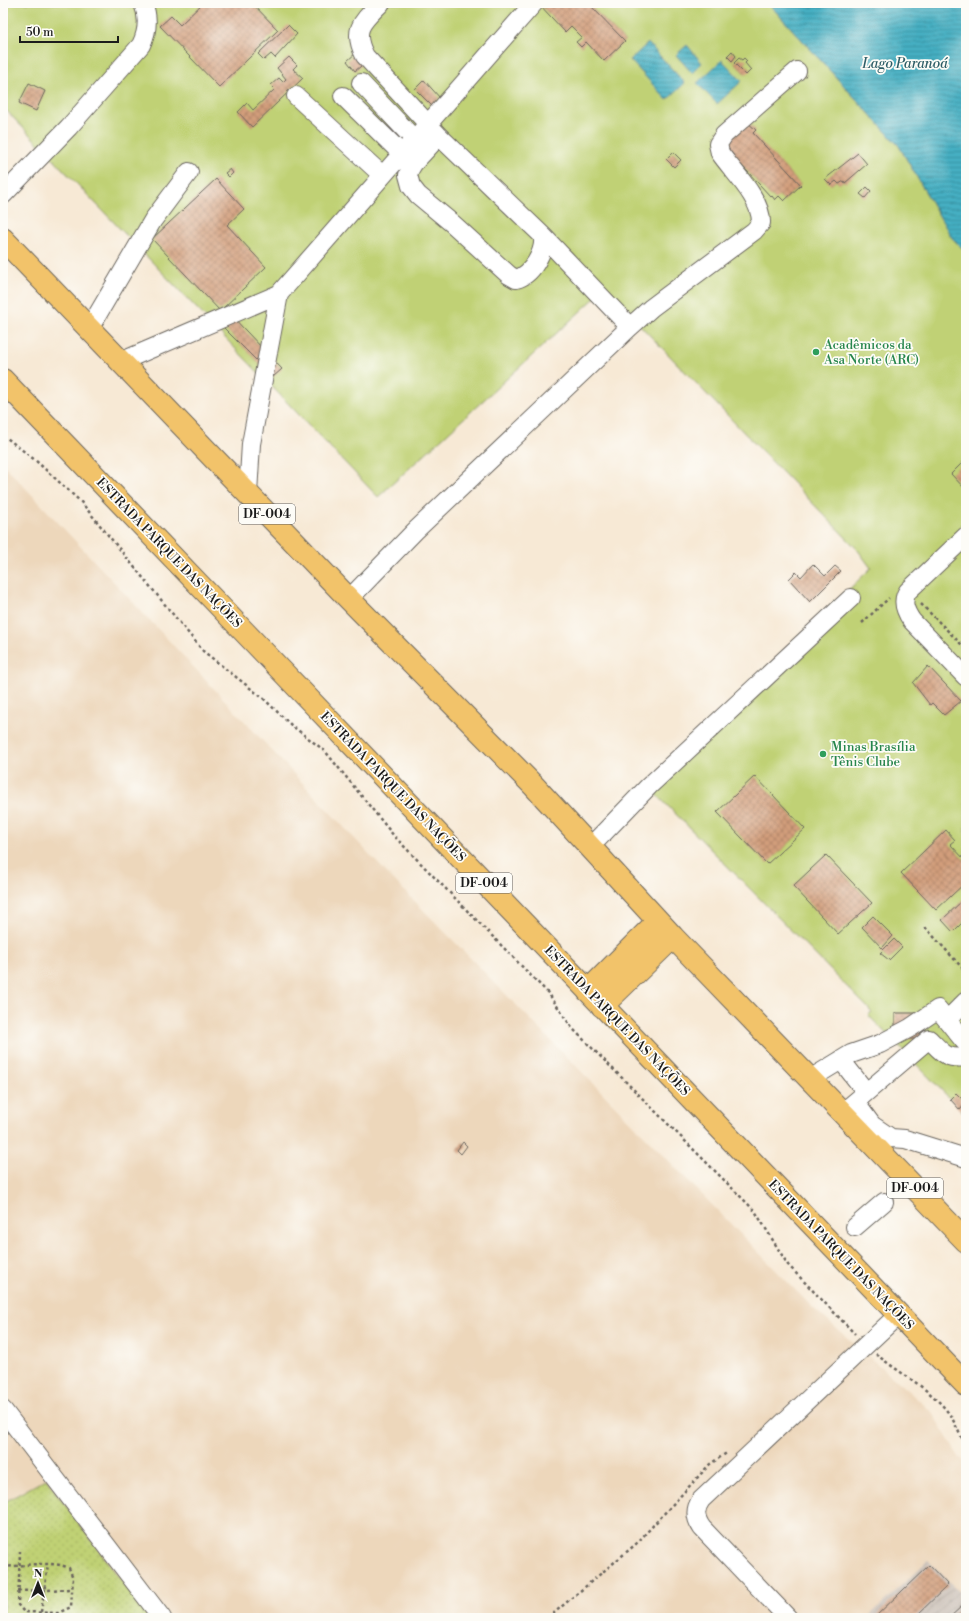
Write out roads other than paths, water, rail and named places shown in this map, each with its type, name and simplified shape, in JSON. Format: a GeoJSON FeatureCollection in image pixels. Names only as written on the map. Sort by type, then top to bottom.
{"type":"FeatureCollection","features":[{"type":"Feature","properties":{"kind":"highway","name":"DF-004"},"geometry":{"type":"LineString","coordinates":[[3,239],[349,599],[534,786],[673,937],[810,1079],[855,1102],[870,1142],[966,1241]]}},
{"type":"Feature","properties":{"kind":"highway","name":"ESTRADA PARQUE DAS NAÇÕES"},"geometry":{"type":"LineString","coordinates":[[3,380],[898,1316],[966,1385]]}},
{"type":"Feature","properties":{"kind":"highway"},"geometry":{"type":"LineString","coordinates":[[595,998],[658,921]]}},
{"type":"Feature","properties":{"kind":"highway"},"geometry":{"type":"LineString","coordinates":[[595,998],[673,937]]}},
{"type":"Feature","properties":{"kind":"street"},"geometry":{"type":"LineString","coordinates":[[382,3],[363,21],[358,37],[365,56],[439,136],[543,236],[630,327]]}},
{"type":"Feature","properties":{"kind":"street"},"geometry":{"type":"LineString","coordinates":[[120,362],[280,294],[427,123],[534,3]]}},
{"type":"Feature","properties":{"kind":"street"},"geometry":{"type":"LineString","coordinates":[[3,195],[69,127],[141,46],[146,36],[148,25],[147,6]]}},
{"type":"Feature","properties":{"kind":"street"},"geometry":{"type":"LineString","coordinates":[[349,599],[415,531],[630,327],[652,308],[754,231],[761,223],[760,210],[755,200],[720,153],[718,144],[724,135],[797,70]]}},
{"type":"Feature","properties":{"kind":"street"},"geometry":{"type":"LineString","coordinates":[[361,83],[414,139]]}},
{"type":"Feature","properties":{"kind":"street"},"geometry":{"type":"LineString","coordinates":[[296,96],[382,175]]}},
{"type":"Feature","properties":{"kind":"street"},"geometry":{"type":"LineString","coordinates":[[343,96],[401,153]]}},
{"type":"Feature","properties":{"kind":"street"},"geometry":{"type":"LineString","coordinates":[[439,136],[410,169],[408,175],[411,186],[418,195],[453,224],[509,275],[516,279],[524,276],[538,259],[544,243],[543,236]]}},
{"type":"Feature","properties":{"kind":"street"},"geometry":{"type":"LineString","coordinates":[[89,329],[152,220],[189,172]]}},
{"type":"Feature","properties":{"kind":"street"},"geometry":{"type":"LineString","coordinates":[[248,493],[252,436],[280,294]]}},
{"type":"Feature","properties":{"kind":"street"},"geometry":{"type":"LineString","coordinates":[[966,536],[908,591],[904,598],[904,603],[912,620],[966,677]]}},
{"type":"Feature","properties":{"kind":"street"},"geometry":{"type":"LineString","coordinates":[[590,847],[649,786],[851,598]]}},
{"type":"Feature","properties":{"kind":"street"},"geometry":{"type":"LineString","coordinates":[[947,1020],[966,1001]]}},
{"type":"Feature","properties":{"kind":"street"},"geometry":{"type":"LineString","coordinates":[[810,1079],[851,1054],[880,1044],[910,1028],[938,1009],[947,1020],[965,1049],[957,1058],[945,1056],[929,1039],[855,1102]]}},
{"type":"Feature","properties":{"kind":"street"},"geometry":{"type":"LineString","coordinates":[[841,1060],[855,1102],[872,1125],[891,1138]]}},
{"type":"Feature","properties":{"kind":"street"},"geometry":{"type":"LineString","coordinates":[[870,1142],[891,1138],[905,1139],[966,1158]]}},
{"type":"Feature","properties":{"kind":"street"},"geometry":{"type":"LineString","coordinates":[[855,1227],[884,1202]]}},
{"type":"Feature","properties":{"kind":"street"},"geometry":{"type":"LineString","coordinates":[[788,1618],[702,1528],[697,1521],[696,1506],[898,1316]]}},
{"type":"Feature","properties":{"kind":"street"},"geometry":{"type":"LineString","coordinates":[[3,1410],[162,1618]]}},
{"type":"Feature","properties":{"kind":"water","name":"Lago Paranoá"},"geometry":{"type":"Polygon","coordinates":[[[768,3],[966,3],[966,252],[952,238],[899,146],[768,3]]]}},
{"type":"Feature","properties":{"kind":"water"},"geometry":{"type":"Polygon","coordinates":[[[648,43],[685,83],[667,100],[630,60],[648,43]]]}},
{"type":"Feature","properties":{"kind":"water"},"geometry":{"type":"Polygon","coordinates":[[[687,45],[702,63],[692,73],[676,55],[687,45]]]}},
{"type":"Feature","properties":{"kind":"water"},"geometry":{"type":"Polygon","coordinates":[[[722,60],[742,81],[717,104],[697,83],[722,60]]]}},
{"type":"Feature","properties":{"kind":"place","name":"Acadêmicos da Asa Norte (ARC)"},"geometry":{"type":"Point","coordinates":[816,352]}},
{"type":"Feature","properties":{"kind":"place","name":"Minas Brasília Tênis Clube"},"geometry":{"type":"Point","coordinates":[823,754]}}]}
